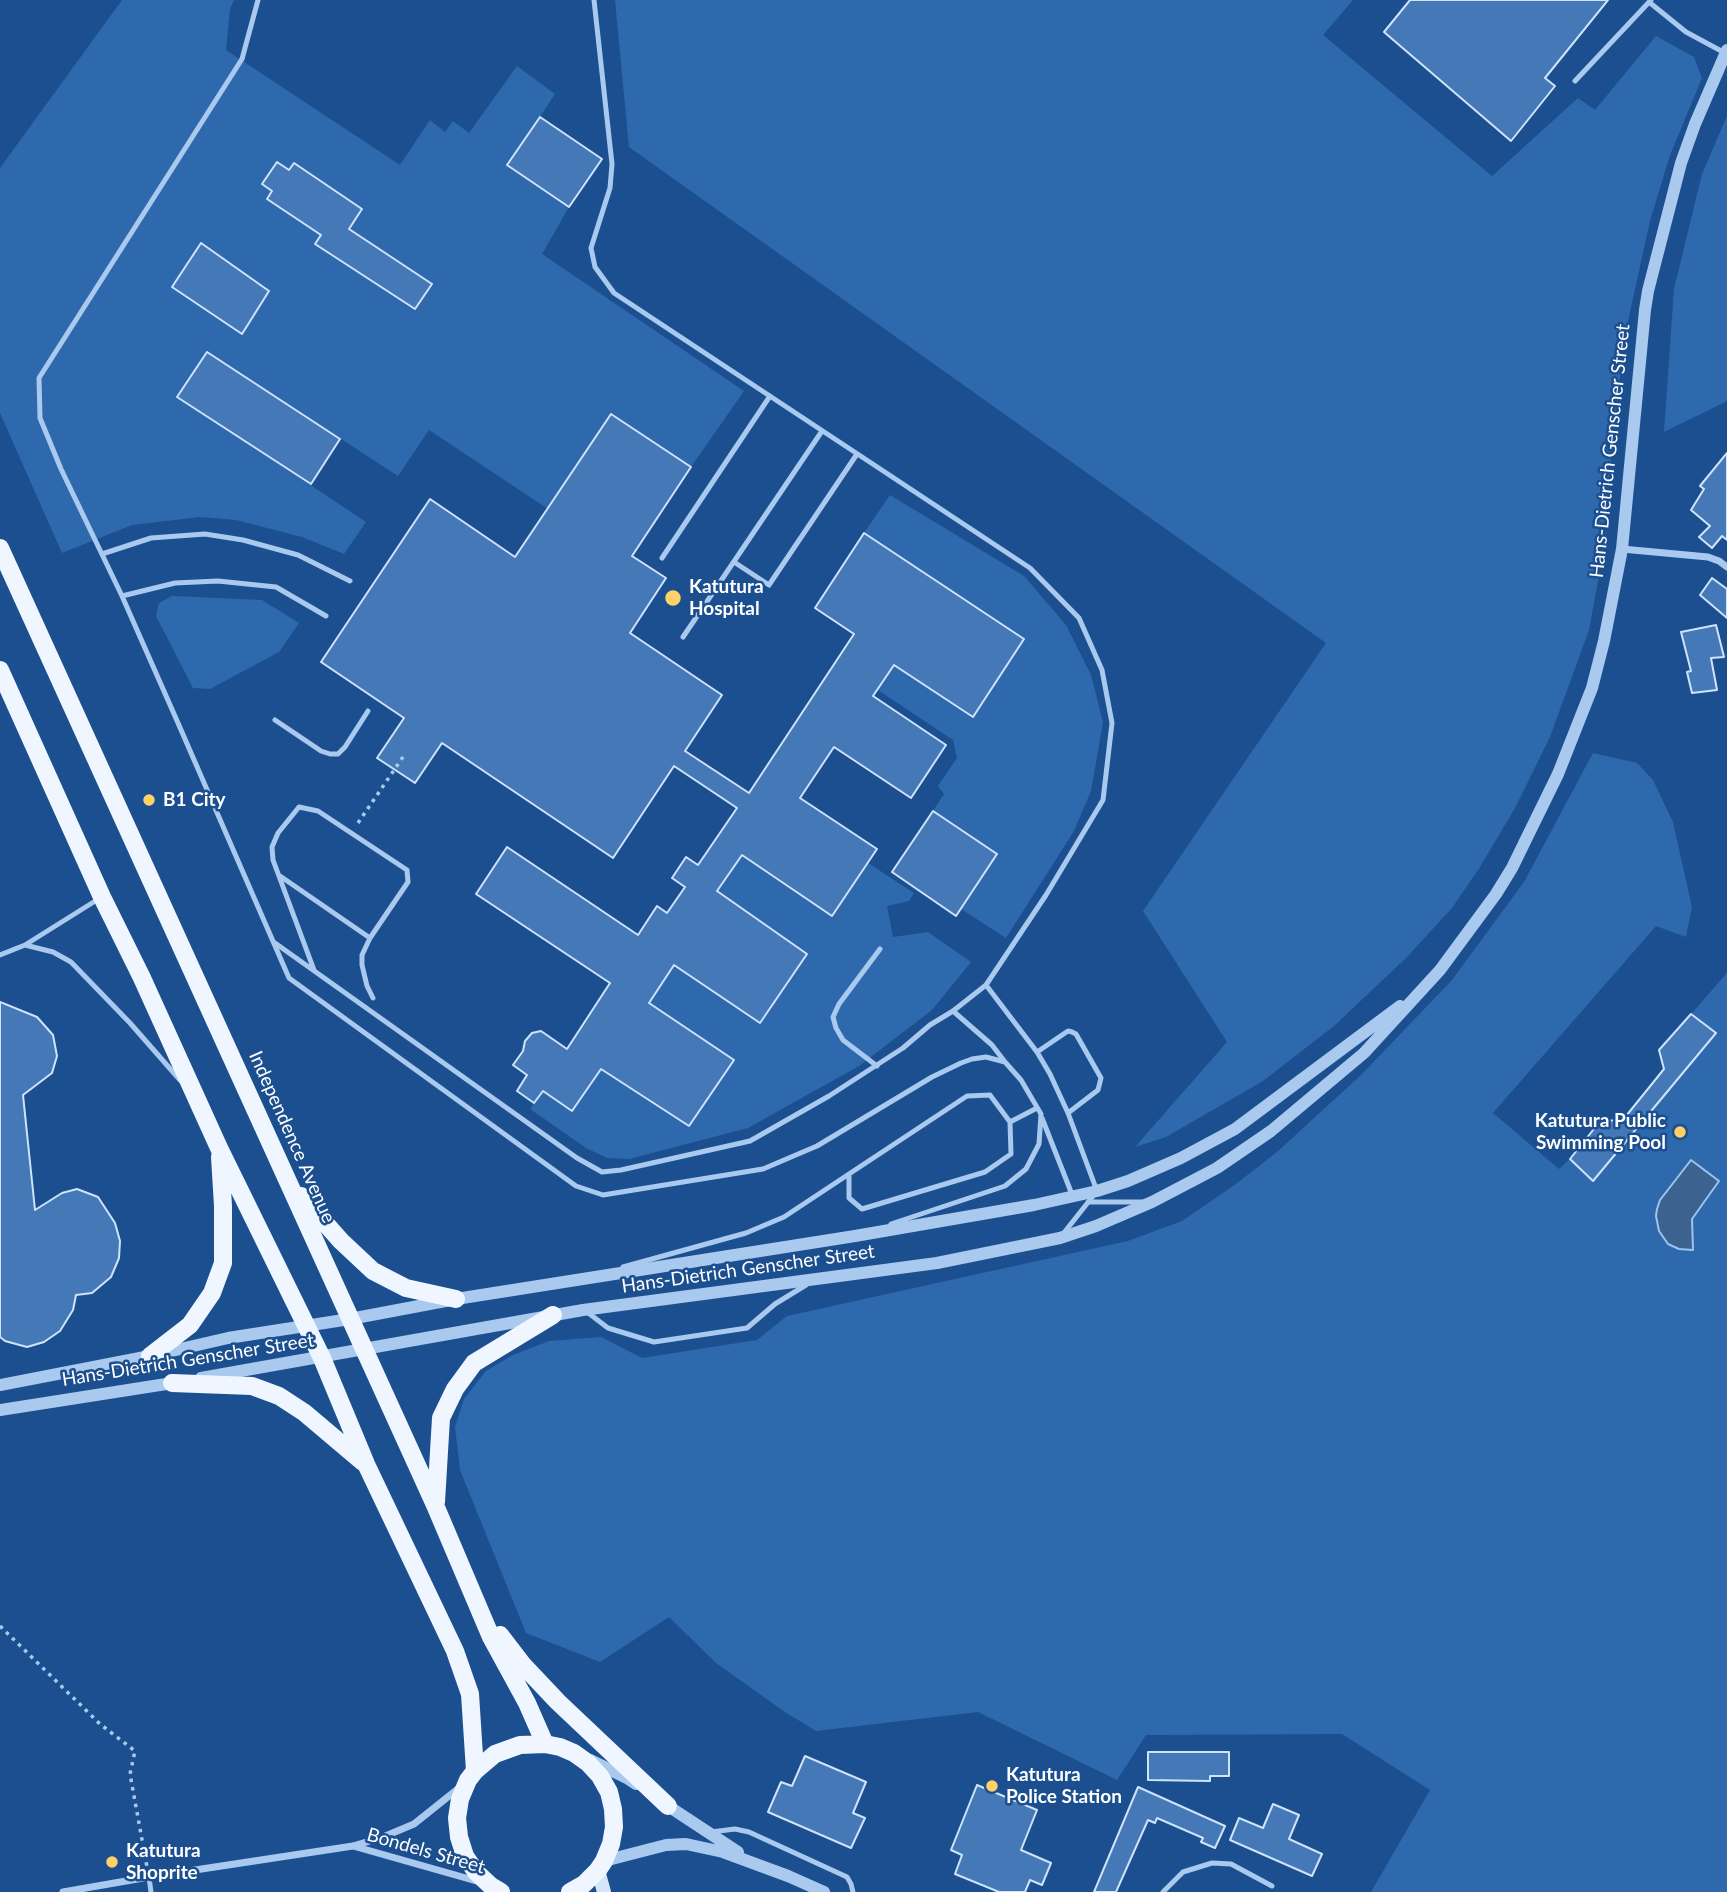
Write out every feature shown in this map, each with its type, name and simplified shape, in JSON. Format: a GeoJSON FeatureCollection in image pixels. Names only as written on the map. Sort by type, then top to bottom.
{"type":"FeatureCollection","features":[{"type":"Feature","properties":{"kind":"main road","name":"Independence Avenue"},"geometry":{"type":"LineString","coordinates":[[0,548],[290,1182],[435,1505],[491,1637],[527,1703],[545,1744]]}},
{"type":"Feature","properties":{"kind":"main road"},"geometry":{"type":"LineString","coordinates":[[0,670],[102,897],[219,1148],[322,1358],[366,1464],[455,1651],[470,1694],[472,1776]]}},
{"type":"Feature","properties":{"kind":"main road"},"geometry":{"type":"LineString","coordinates":[[150,1356],[190,1325],[212,1293],[223,1263],[219,1148]]}},
{"type":"Feature","properties":{"kind":"main road"},"geometry":{"type":"LineString","coordinates":[[290,1182],[341,1241],[373,1271],[406,1289],[456,1299]]}},
{"type":"Feature","properties":{"kind":"main road"},"geometry":{"type":"LineString","coordinates":[[435,1505],[441,1418],[456,1389],[474,1363],[553,1315]]}},
{"type":"Feature","properties":{"kind":"main road"},"geometry":{"type":"LineString","coordinates":[[172,1383],[252,1385],[279,1396],[305,1413],[366,1464]]}},
{"type":"Feature","properties":{"kind":"main road"},"geometry":{"type":"LineString","coordinates":[[478,1607],[523,1665],[558,1702],[668,1806]]}},
{"type":"Feature","properties":{"kind":"main road"},"geometry":{"type":"LineString","coordinates":[[496,1889],[476,1872],[465,1856],[457,1818],[460,1799],[472,1776],[495,1754],[520,1745],[545,1744],[574,1753],[588,1763],[600,1776],[614,1809],[611,1844],[601,1865],[584,1884],[570,1892]]}},
{"type":"Feature","properties":{"kind":"main road"},"geometry":{"type":"LineString","coordinates":[[601,1865],[604,1892]]}},
{"type":"Feature","properties":{"kind":"street","name":"Hans-Dietrich Genscher Street"},"geometry":{"type":"LineString","coordinates":[[0,1410],[322,1358],[583,1310],[937,1263],[1060,1238],[1152,1202],[1217,1168],[1271,1130],[1364,1053],[1448,959],[1496,894],[1558,774],[1592,688],[1622,550],[1648,291],[1681,163],[1726,53]]}},
{"type":"Feature","properties":{"kind":"street"},"geometry":{"type":"LineString","coordinates":[[1622,550],[1708,557],[1727,567]]}},
{"type":"Feature","properties":{"kind":"street","name":"Hans-Dietrich Genscher Street"},"geometry":{"type":"LineString","coordinates":[[0,1385],[228,1338],[855,1236],[1034,1205],[1097,1191],[1181,1158],[1235,1129],[1423,989]]}},
{"type":"Feature","properties":{"kind":"street"},"geometry":{"type":"LineString","coordinates":[[574,1753],[627,1778],[759,1865]]}},
{"type":"Feature","properties":{"kind":"street","name":"Bondels Street"},"geometry":{"type":"LineString","coordinates":[[63,1892],[353,1846],[414,1824],[472,1776]]}},
{"type":"Feature","properties":{"kind":"street"},"geometry":{"type":"LineString","coordinates":[[601,1865],[666,1845],[686,1843],[723,1852],[824,1892]]}},
{"type":"Feature","properties":{"kind":"street","name":"Bondels Street"},"geometry":{"type":"LineString","coordinates":[[353,1846],[496,1889]]}},
{"type":"Feature","properties":{"kind":"lane"},"geometry":{"type":"LineString","coordinates":[[258,0],[242,59],[39,378],[40,418],[61,469],[122,596],[289,978],[576,1186],[603,1195],[763,1169],[817,1146],[932,1077],[961,1063],[986,1057],[1004,1062]]}},
{"type":"Feature","properties":{"kind":"lane"},"geometry":{"type":"LineString","coordinates":[[275,942],[577,1158],[602,1172],[621,1170],[750,1141],[877,1066],[930,1025],[953,1011],[986,985],[1046,895],[1103,800],[1112,723],[1102,670],[1079,618],[1030,568],[614,293],[595,267],[591,248],[610,188],[612,164],[594,0]]}},
{"type":"Feature","properties":{"kind":"lane"},"geometry":{"type":"LineString","coordinates":[[1575,81],[1650,1],[1686,32],[1726,53]]}},
{"type":"Feature","properties":{"kind":"lane"},"geometry":{"type":"LineString","coordinates":[[662,558],[770,396]]}},
{"type":"Feature","properties":{"kind":"lane"},"geometry":{"type":"LineString","coordinates":[[683,637],[822,431]]}},
{"type":"Feature","properties":{"kind":"lane"},"geometry":{"type":"LineString","coordinates":[[734,562],[769,585],[857,454]]}},
{"type":"Feature","properties":{"kind":"lane"},"geometry":{"type":"LineString","coordinates":[[102,554],[151,538],[205,534],[243,540],[298,555],[351,581]]}},
{"type":"Feature","properties":{"kind":"lane"},"geometry":{"type":"LineString","coordinates":[[122,596],[175,583],[218,581],[276,587],[326,617]]}},
{"type":"Feature","properties":{"kind":"lane"},"geometry":{"type":"LineString","coordinates":[[275,720],[321,751],[338,754],[368,711]]}},
{"type":"Feature","properties":{"kind":"lane"},"geometry":{"type":"LineString","coordinates":[[314,971],[273,859],[272,847],[278,833],[299,807],[318,811],[407,870],[408,882],[370,938],[362,955],[367,986],[373,998]]}},
{"type":"Feature","properties":{"kind":"lane"},"geometry":{"type":"LineString","coordinates":[[281,876],[370,938]]}},
{"type":"Feature","properties":{"kind":"lane"},"geometry":{"type":"LineString","coordinates":[[0,955],[25,945],[102,897]]}},
{"type":"Feature","properties":{"kind":"lane"},"geometry":{"type":"LineString","coordinates":[[25,945],[54,952],[71,962],[130,1023],[195,1097]]}},
{"type":"Feature","properties":{"kind":"lane"},"geometry":{"type":"LineString","coordinates":[[877,1066],[843,1040],[833,1017],[839,1004],[880,949]]}},
{"type":"Feature","properties":{"kind":"lane"},"geometry":{"type":"LineString","coordinates":[[986,985],[1037,1052],[1050,1074],[1068,1113],[1097,1191],[1060,1238]]}},
{"type":"Feature","properties":{"kind":"lane"},"geometry":{"type":"LineString","coordinates":[[953,1011],[992,1045],[1021,1080],[1039,1111],[1072,1196],[1089,1202],[1152,1202]]}},
{"type":"Feature","properties":{"kind":"lane"},"geometry":{"type":"LineString","coordinates":[[1037,1052],[1068,1031],[1072,1032],[1076,1034],[1101,1078],[1098,1090],[1068,1113]]}},
{"type":"Feature","properties":{"kind":"lane"},"geometry":{"type":"LineString","coordinates":[[573,1281],[746,1233],[784,1216],[967,1096],[990,1095],[1010,1122],[1012,1154],[985,1172],[862,1209],[849,1198],[849,1174]]}},
{"type":"Feature","properties":{"kind":"lane"},"geometry":{"type":"LineString","coordinates":[[1010,1122],[1039,1111]]}},
{"type":"Feature","properties":{"kind":"lane"},"geometry":{"type":"LineString","coordinates":[[855,1236],[1005,1186],[1026,1169],[1039,1144],[1039,1111]]}},
{"type":"Feature","properties":{"kind":"lane"},"geometry":{"type":"LineString","coordinates":[[583,1310],[608,1328],[654,1342],[747,1328],[796,1290],[822,1278]]}},
{"type":"Feature","properties":{"kind":"lane"},"geometry":{"type":"LineString","coordinates":[[708,1833],[735,1829],[749,1832],[847,1877],[853,1892]]}},
{"type":"Feature","properties":{"kind":"lane"},"geometry":{"type":"LineString","coordinates":[[1163,1892],[1182,1871],[1212,1863],[1231,1864],[1272,1886]]}},
{"type":"Feature","properties":{"kind":"lane"},"geometry":{"type":"LineString","coordinates":[[149,1877],[151,1892]]}},
{"type":"Feature","properties":{"kind":"path"},"geometry":{"type":"LineString","coordinates":[[351,833],[405,754]]}},
{"type":"Feature","properties":{"kind":"path"},"geometry":{"type":"LineString","coordinates":[[0,1626],[100,1724],[135,1751],[130,1774],[149,1877]]}},
{"type":"Feature","properties":{"kind":"shaded area"},"geometry":{"type":"Polygon","coordinates":[[[122,0],[234,0],[230,9],[226,50],[400,165],[430,120],[445,132],[453,121],[469,133],[517,66],[555,94],[508,165],[569,207],[542,254],[744,391],[691,467],[611,414],[548,509],[429,430],[398,476],[207,352],[178,397],[366,522],[344,554],[302,537],[236,520],[200,517],[132,525],[62,553],[0,413],[0,168],[122,0]]]}},
{"type":"Feature","properties":{"kind":"shaded area"},"geometry":{"type":"Polygon","coordinates":[[[615,0],[1353,0],[1323,35],[1492,176],[1578,98],[1595,110],[1656,36],[1694,57],[1702,78],[1670,155],[1650,221],[1627,326],[1600,570],[1589,630],[1550,737],[1515,808],[1480,867],[1452,908],[1406,958],[1334,1026],[1263,1081],[1166,1137],[1135,1147],[1227,1042],[1143,911],[1326,643],[629,147],[615,0]]]}},
{"type":"Feature","properties":{"kind":"shaded area"},"geometry":{"type":"Polygon","coordinates":[[[1727,116],[1727,401],[1664,432],[1674,289],[1702,174],[1727,116]]]}},
{"type":"Feature","properties":{"kind":"shaded area"},"geometry":{"type":"Polygon","coordinates":[[[890,495],[1024,576],[1066,625],[1091,675],[1103,722],[1091,791],[1074,831],[1006,938],[961,909],[997,854],[933,811],[944,794],[938,786],[957,758],[953,740],[878,690],[894,665],[973,717],[1024,639],[864,533],[890,495]]]}},
{"type":"Feature","properties":{"kind":"shaded area"},"geometry":{"type":"Polygon","coordinates":[[[172,596],[262,600],[299,623],[279,652],[210,689],[193,688],[156,616],[159,603],[172,596]]]}},
{"type":"Feature","properties":{"kind":"shaded area"},"geometry":{"type":"Polygon","coordinates":[[[1593,753],[1637,763],[1653,780],[1673,822],[1692,907],[1686,937],[1656,926],[1493,1113],[1559,1169],[1570,1159],[1592,1180],[1716,1033],[1691,1014],[1727,973],[1727,1892],[1371,1892],[1430,1790],[1342,1734],[1146,1735],[1117,1780],[978,1712],[816,1731],[716,1663],[669,1617],[600,1662],[526,1633],[460,1470],[455,1427],[464,1399],[486,1371],[513,1355],[549,1341],[601,1337],[642,1358],[757,1340],[787,1316],[1128,1241],[1182,1221],[1277,1152],[1362,1074],[1452,980],[1524,882],[1593,753]]]}},
{"type":"Feature","properties":{"kind":"shaded area"},"geometry":{"type":"Polygon","coordinates":[[[742,855],[832,916],[868,863],[914,893],[909,901],[887,906],[893,937],[928,932],[971,962],[932,1010],[859,1066],[748,1128],[629,1159],[607,1158],[586,1148],[530,1109],[543,1091],[572,1111],[601,1069],[689,1126],[734,1060],[649,1003],[674,965],[760,1023],[807,954],[717,891],[742,855]]]}},
{"type":"Feature","properties":{"kind":"shaded area"},"geometry":{"type":"Polygon","coordinates":[[[1691,1160],[1719,1181],[1692,1219],[1693,1250],[1679,1249],[1668,1244],[1659,1231],[1656,1216],[1660,1200],[1691,1160]]]}},
{"type":"Feature","properties":{"kind":"building"},"geometry":{"type":"Polygon","coordinates":[[[1410,0],[1608,0],[1545,78],[1555,86],[1511,141],[1384,32],[1410,0]]]}},
{"type":"Feature","properties":{"kind":"building"},"geometry":{"type":"Polygon","coordinates":[[[540,117],[602,159],[569,207],[507,165],[540,117]]]}},
{"type":"Feature","properties":{"kind":"building"},"geometry":{"type":"Polygon","coordinates":[[[277,162],[289,170],[294,163],[362,209],[349,229],[432,284],[415,309],[315,244],[321,235],[267,199],[272,191],[262,184],[277,162]]]}},
{"type":"Feature","properties":{"kind":"building"},"geometry":{"type":"Polygon","coordinates":[[[201,243],[269,291],[242,334],[172,287],[201,243]]]}},
{"type":"Feature","properties":{"kind":"building"},"geometry":{"type":"Polygon","coordinates":[[[207,352],[340,439],[311,484],[177,397],[207,352]]]}},
{"type":"Feature","properties":{"kind":"building"},"geometry":{"type":"Polygon","coordinates":[[[611,414],[691,467],[632,556],[666,578],[630,633],[722,695],[685,751],[749,793],[854,634],[815,608],[864,533],[1024,639],[973,717],[894,665],[873,696],[946,745],[911,798],[834,747],[800,798],[877,849],[832,916],[742,855],[717,891],[807,954],[760,1023],[674,965],[649,1003],[734,1060],[689,1126],[601,1069],[572,1111],[543,1091],[534,1103],[517,1091],[527,1075],[513,1065],[523,1051],[525,1041],[532,1033],[541,1031],[567,1049],[610,983],[476,894],[507,847],[638,935],[657,906],[667,913],[685,887],[672,878],[686,857],[698,865],[737,808],[674,766],[613,858],[442,743],[415,783],[377,758],[404,718],[321,662],[430,499],[515,557],[611,414]]]}},
{"type":"Feature","properties":{"kind":"building"},"geometry":{"type":"Polygon","coordinates":[[[1727,453],[1727,540],[1722,536],[1712,548],[1699,537],[1710,526],[1691,510],[1704,489],[1700,486],[1727,453]]]}},
{"type":"Feature","properties":{"kind":"building"},"geometry":{"type":"Polygon","coordinates":[[[1712,578],[1727,589],[1727,618],[1700,595],[1712,578]]]}},
{"type":"Feature","properties":{"kind":"building"},"geometry":{"type":"Polygon","coordinates":[[[1716,625],[1724,657],[1711,658],[1717,690],[1692,693],[1687,672],[1691,671],[1681,632],[1716,625]]]}},
{"type":"Feature","properties":{"kind":"building"},"geometry":{"type":"Polygon","coordinates":[[[933,811],[997,854],[956,916],[892,872],[933,811]]]}},
{"type":"Feature","properties":{"kind":"building"},"geometry":{"type":"Polygon","coordinates":[[[0,1002],[37,1017],[53,1035],[57,1056],[52,1073],[23,1095],[35,1210],[62,1193],[77,1189],[98,1197],[115,1223],[120,1241],[119,1258],[111,1277],[92,1293],[76,1295],[73,1310],[60,1331],[44,1342],[27,1347],[0,1337],[0,1002]]]}},
{"type":"Feature","properties":{"kind":"building"},"geometry":{"type":"Polygon","coordinates":[[[1691,1014],[1716,1033],[1593,1181],[1570,1159],[1601,1120],[1622,1121],[1664,1069],[1659,1050],[1691,1014]]]}},
{"type":"Feature","properties":{"kind":"building"},"geometry":{"type":"Polygon","coordinates":[[[1148,1752],[1229,1752],[1229,1776],[1210,1776],[1210,1781],[1148,1780],[1148,1752]]]}},
{"type":"Feature","properties":{"kind":"building"},"geometry":{"type":"Polygon","coordinates":[[[805,1756],[866,1782],[853,1813],[865,1818],[851,1848],[768,1812],[781,1782],[792,1786],[805,1756]]]}},
{"type":"Feature","properties":{"kind":"building"},"geometry":{"type":"Polygon","coordinates":[[[977,1785],[1037,1810],[1021,1850],[1051,1863],[1042,1885],[1030,1880],[1025,1892],[999,1892],[955,1874],[962,1855],[951,1850],[977,1785]]]}},
{"type":"Feature","properties":{"kind":"building"},"geometry":{"type":"Polygon","coordinates":[[[1138,1787],[1225,1826],[1215,1848],[1201,1842],[1203,1838],[1157,1818],[1155,1823],[1148,1820],[1116,1892],[1094,1892],[1138,1787]]]}},
{"type":"Feature","properties":{"kind":"building"},"geometry":{"type":"Polygon","coordinates":[[[1273,1804],[1299,1815],[1289,1839],[1322,1854],[1312,1876],[1230,1840],[1239,1818],[1263,1828],[1273,1804]]]}},
{"type":"Feature","properties":{"kind":"place","name":"Katutura Hospital"},"geometry":{"type":"Point","coordinates":[673,598]}},
{"type":"Feature","properties":{"kind":"place","name":"B1 City"},"geometry":{"type":"Point","coordinates":[149,800]}},
{"type":"Feature","properties":{"kind":"place","name":"Katutura Public Swimming Pool"},"geometry":{"type":"Point","coordinates":[1680,1132]}},
{"type":"Feature","properties":{"kind":"place","name":"Katutura Police Station"},"geometry":{"type":"Point","coordinates":[992,1786]}},
{"type":"Feature","properties":{"kind":"place","name":"Katutura Shoprite"},"geometry":{"type":"Point","coordinates":[112,1862]}}]}
